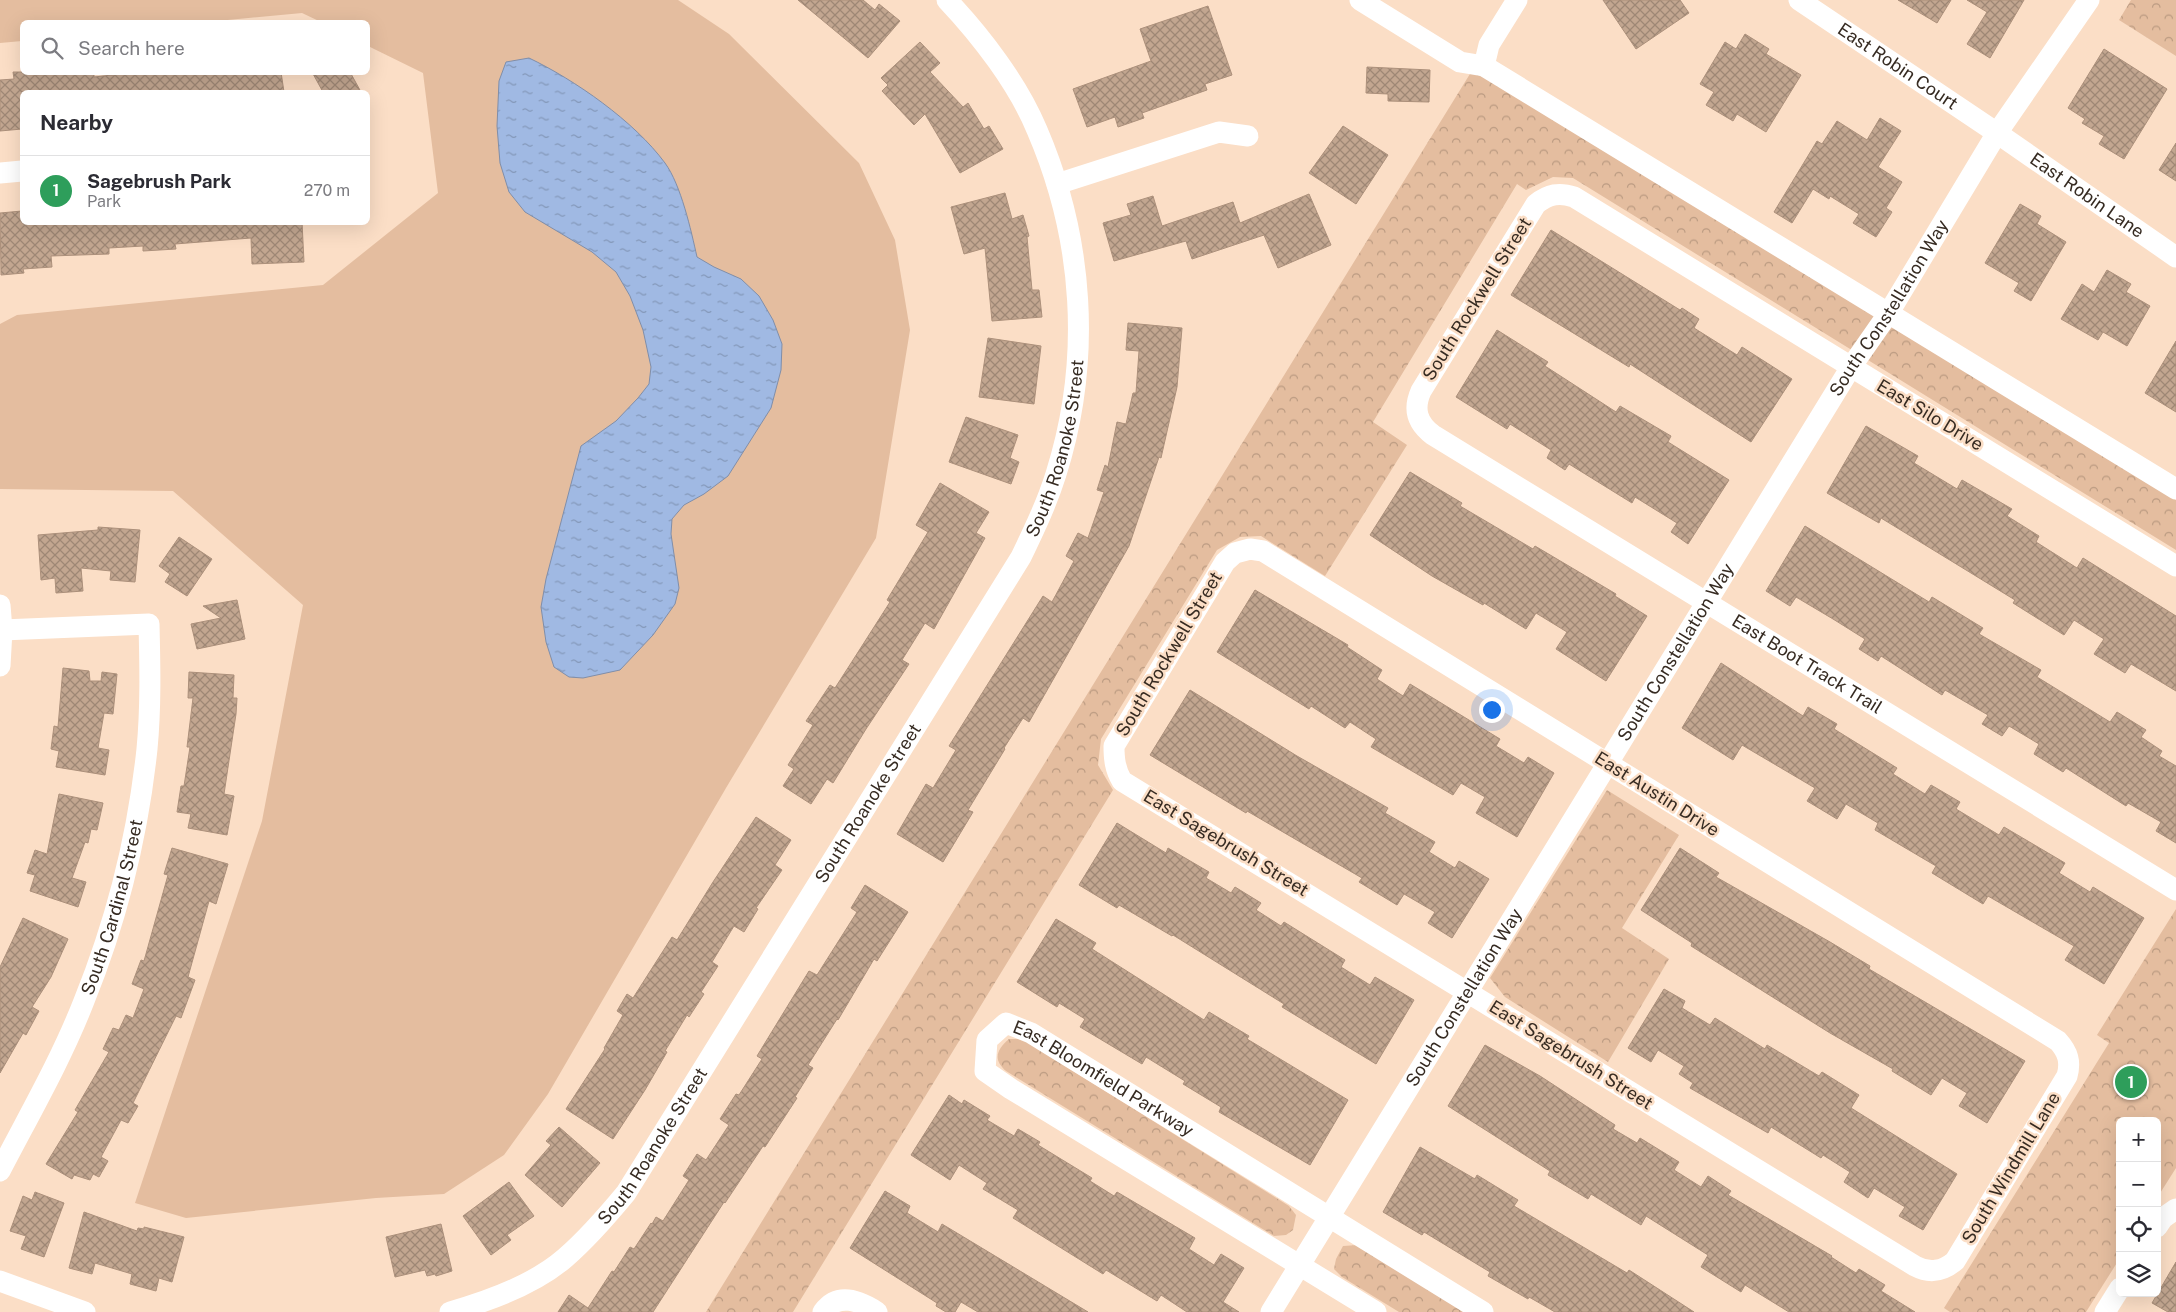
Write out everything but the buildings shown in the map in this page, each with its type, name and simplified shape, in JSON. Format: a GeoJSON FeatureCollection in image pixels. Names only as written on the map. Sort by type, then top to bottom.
{"type":"FeatureCollection","features":[{"type":"Feature","properties":{"kind":"street","name":"South Roanoke Street"},"geometry":{"type":"LineString","coordinates":[[450,1312],[475,1305],[530,1281],[564,1259],[600,1224],[626,1194],[1021,557],[1038,522],[1067,435],[1080,329],[1079,294],[1074,258],[1057,184],[1037,129],[1004,71],[968,22],[947,0]]}},
{"type":"Feature","properties":{"kind":"street"},"geometry":{"type":"LineString","coordinates":[[1360,0],[1460,62],[1484,66],[2176,489]]}},
{"type":"Feature","properties":{"kind":"street"},"geometry":{"type":"LineString","coordinates":[[1484,66],[1489,45],[1517,0]]}},
{"type":"Feature","properties":{"kind":"street","name":"East Robin Court"},"geometry":{"type":"LineString","coordinates":[[1799,0],[1997,133]]}},
{"type":"Feature","properties":{"kind":"street","name":"South Constellation Way"},"geometry":{"type":"LineString","coordinates":[[1272,1312],[1851,367],[1888,314],[1997,133],[2089,0]]}},
{"type":"Feature","properties":{"kind":"street"},"geometry":{"type":"LineString","coordinates":[[1057,184],[1220,132],[1248,136]]}},
{"type":"Feature","properties":{"kind":"street","name":"East Robin Lane"},"geometry":{"type":"LineString","coordinates":[[1997,133],[2176,257]]}},
{"type":"Feature","properties":{"kind":"street"},"geometry":{"type":"LineString","coordinates":[[0,173],[20,171]]}},
{"type":"Feature","properties":{"kind":"street","name":"East Silo Drive"},"geometry":{"type":"LineString","coordinates":[[1554,194],[1574,197],[2176,566]]}},
{"type":"Feature","properties":{"kind":"street","name":"South Rockwell Street"},"geometry":{"type":"LineString","coordinates":[[1418,416],[1417,400],[1420,391],[1536,204],[1544,197],[1554,194]]}},
{"type":"Feature","properties":{"kind":"street","name":"East Boot Track Trail"},"geometry":{"type":"LineString","coordinates":[[1418,416],[1425,429],[2176,890]]}},
{"type":"Feature","properties":{"kind":"street","name":"East Austin Drive"},"geometry":{"type":"LineString","coordinates":[[1235,552],[1250,549],[1263,551],[2058,1041],[2065,1048],[2069,1057]]}},
{"type":"Feature","properties":{"kind":"street","name":"South Rockwell Street"},"geometry":{"type":"LineString","coordinates":[[1114,760],[1114,746],[1225,562],[1235,552]]}},
{"type":"Feature","properties":{"kind":"street"},"geometry":{"type":"LineString","coordinates":[[0,606],[2,630],[0,666]]}},
{"type":"Feature","properties":{"kind":"street","name":"South Cardinal Street"},"geometry":{"type":"LineString","coordinates":[[0,1171],[58,1059],[84,1003],[104,946],[129,856],[147,749],[150,699],[149,624],[2,630]]}},
{"type":"Feature","properties":{"kind":"street","name":"East Sagebrush Street"},"geometry":{"type":"LineString","coordinates":[[1114,760],[1122,780],[1915,1266],[1929,1271],[1938,1270]]}},
{"type":"Feature","properties":{"kind":"street","name":"East Bloomfield Parkway"},"geometry":{"type":"LineString","coordinates":[[1376,1312],[1011,1089],[985,1071],[988,1040],[1006,1024],[1031,1033],[1483,1312]]}},
{"type":"Feature","properties":{"kind":"street","name":"South Windmill Lane"},"geometry":{"type":"LineString","coordinates":[[1938,1270],[1955,1261],[2068,1076],[2070,1067],[2069,1057]]}},
{"type":"Feature","properties":{"kind":"street"},"geometry":{"type":"LineString","coordinates":[[2161,1221],[2176,1209]]}},
{"type":"Feature","properties":{"kind":"street"},"geometry":{"type":"LineString","coordinates":[[0,1282],[85,1312]]}},
{"type":"Feature","properties":{"kind":"street"},"geometry":{"type":"LineString","coordinates":[[2105,1312],[2116,1294]]}},
{"type":"Feature","properties":{"kind":"street"},"geometry":{"type":"LineString","coordinates":[[830,1307],[855,1300],[877,1312]]}},
{"type":"Feature","properties":{"kind":"green space"},"geometry":{"type":"Polygon","coordinates":[[[0,0],[678,0],[729,34],[859,163],[895,240],[910,330],[876,538],[726,788],[548,1094],[504,1155],[444,1194],[376,1198],[186,1218],[135,1203],[262,821],[303,605],[173,491],[0,489],[0,324],[17,315],[323,285],[438,193],[423,73],[370,47],[370,20],[317,20],[302,13],[228,20],[20,20],[20,41],[0,43],[0,0]]]}},
{"type":"Feature","properties":{"kind":"green space"},"geometry":{"type":"Polygon","coordinates":[[[2131,0],[2176,0],[2176,56],[2119,20],[2131,0]]]}},
{"type":"Feature","properties":{"kind":"green space"},"geometry":{"type":"Polygon","coordinates":[[[1473,69],[2176,500],[2176,550],[1573,178],[1553,177],[1526,190],[1517,184],[1373,422],[1407,445],[1325,576],[1261,536],[1240,537],[1217,550],[1101,739],[1098,765],[1113,790],[793,1312],[706,1312],[1473,69]]]}},
{"type":"Feature","properties":{"kind":"green space"},"geometry":{"type":"Polygon","coordinates":[[[1607,790],[1679,835],[1622,928],[1669,959],[1608,1062],[1505,997],[1490,978],[1607,790]]]}},
{"type":"Feature","properties":{"kind":"green space"},"geometry":{"type":"Polygon","coordinates":[[[2176,909],[2176,1168],[2161,1192],[2161,1117],[2116,1117],[2116,1264],[2086,1312],[1950,1312],[1944,1308],[2109,1043],[2097,1035],[2176,909]]]}},
{"type":"Feature","properties":{"kind":"green space"},"geometry":{"type":"Polygon","coordinates":[[[1009,1039],[1022,1039],[1289,1206],[1296,1215],[1293,1230],[1286,1235],[1274,1236],[1006,1071],[999,1063],[998,1055],[1001,1047],[1009,1039]]]}},
{"type":"Feature","properties":{"kind":"green space"},"geometry":{"type":"Polygon","coordinates":[[[1358,1245],[1466,1312],[1399,1312],[1342,1277],[1334,1269],[1336,1259],[1343,1246],[1358,1245]]]}},
{"type":"Feature","properties":{"kind":"water"},"geometry":{"type":"Polygon","coordinates":[[[529,58],[547,67],[603,103],[652,147],[671,172],[676,183],[685,208],[697,257],[741,279],[759,296],[773,320],[782,344],[781,370],[771,408],[728,476],[704,494],[684,505],[672,519],[671,534],[679,588],[675,604],[653,635],[620,670],[583,678],[569,677],[554,667],[546,642],[541,607],[546,579],[581,446],[616,421],[638,398],[649,384],[651,367],[643,330],[630,296],[616,272],[592,252],[525,212],[509,192],[500,163],[497,126],[499,81],[506,62],[529,58]]]}},
{"type":"Feature","properties":{"kind":"place","name":"Sagebrush Park"},"geometry":{"type":"Point","coordinates":[2131,1082]}}]}
